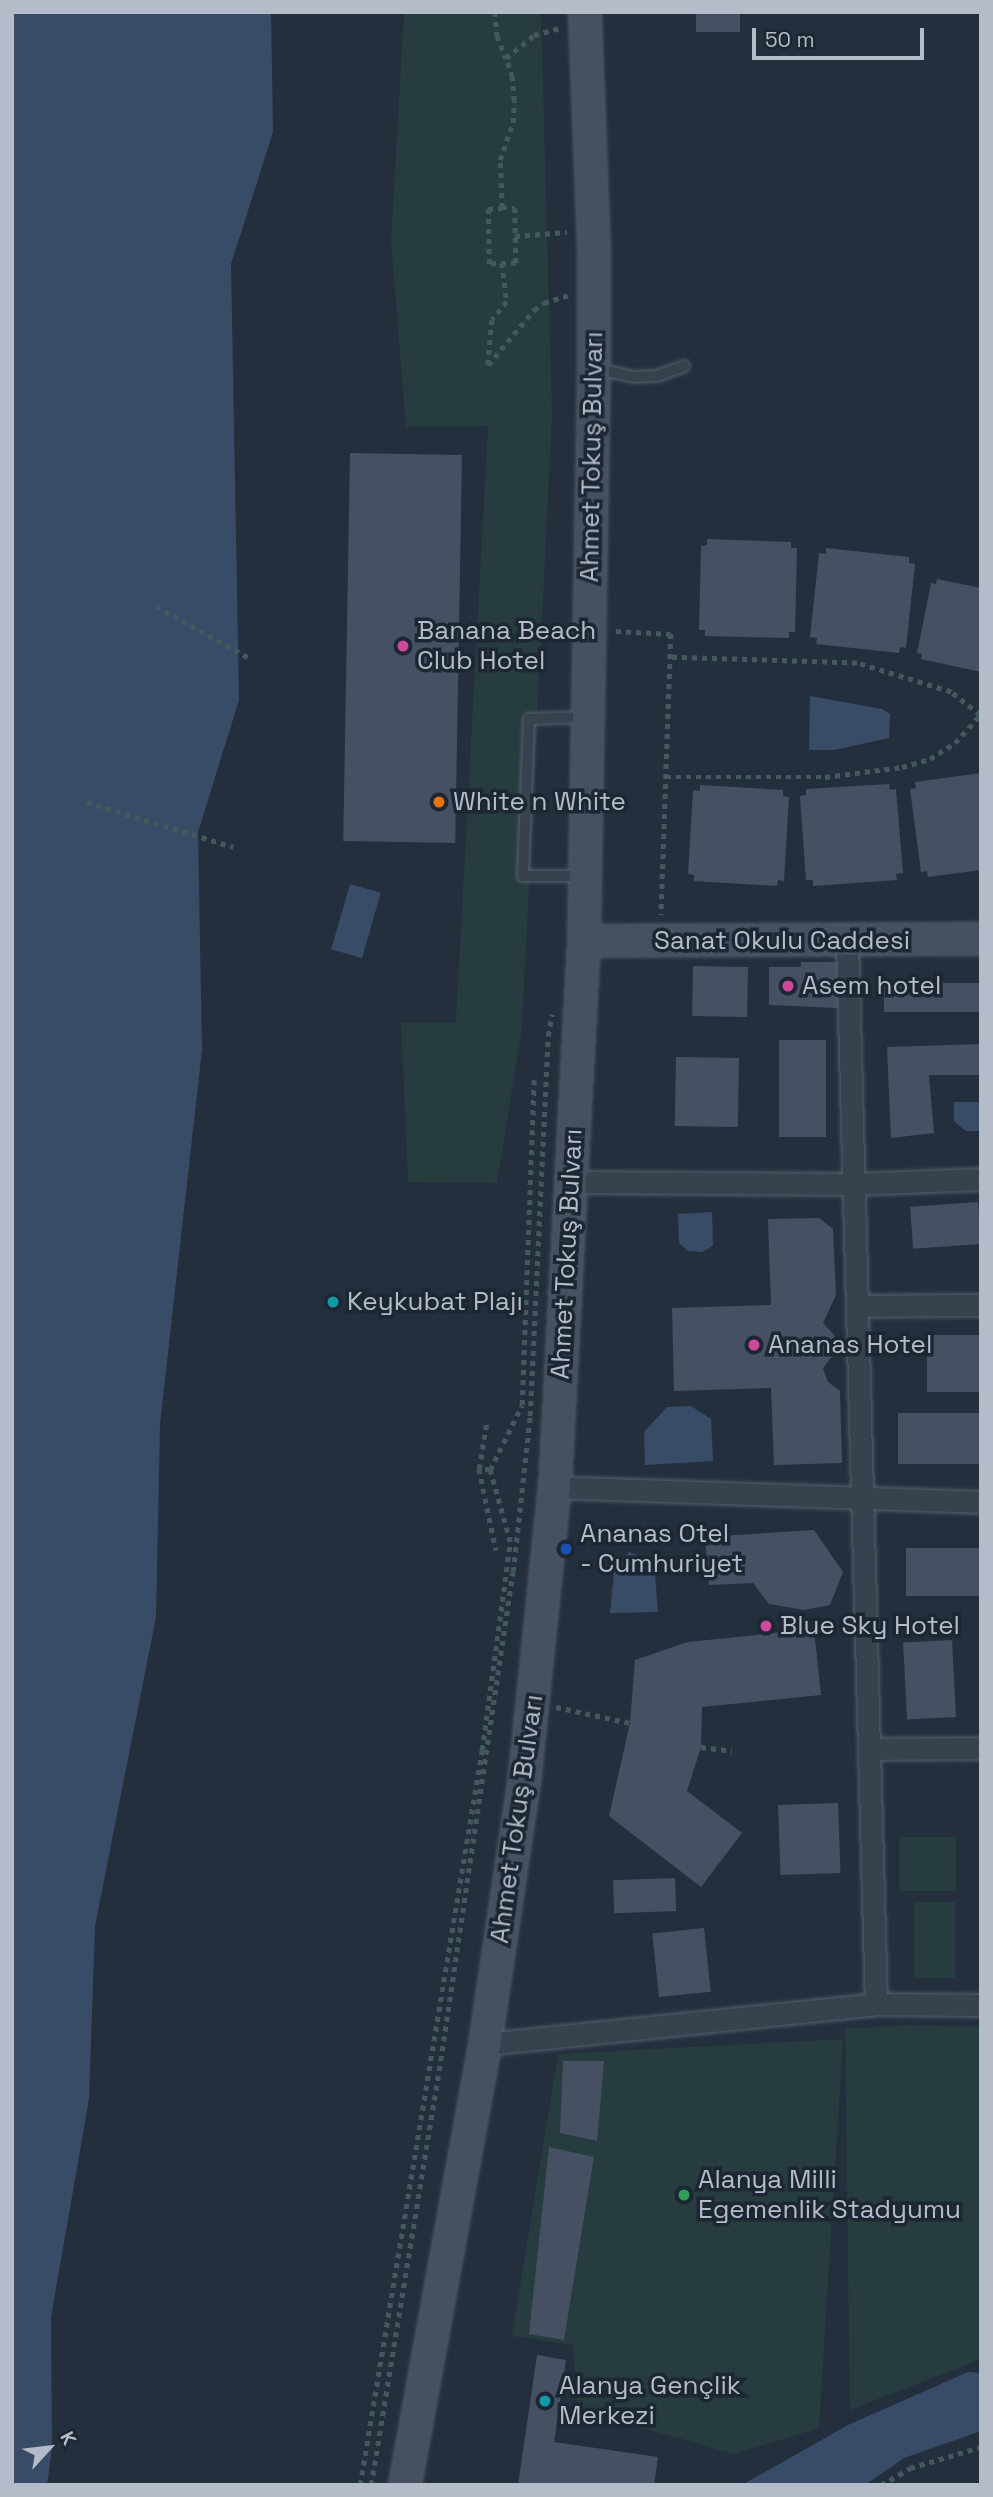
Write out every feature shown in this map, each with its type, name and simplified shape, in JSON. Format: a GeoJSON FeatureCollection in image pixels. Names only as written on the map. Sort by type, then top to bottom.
{"type":"FeatureCollection","features":[{"type":"Feature","properties":{"kind":"main road","name":"Ahmet Tokuş Bulvarı"},"geometry":{"type":"LineString","coordinates":[[405,2485],[485,2044],[533,1702],[555,1487],[584,942],[594,369],[594,250],[573,16]]}},
{"type":"Feature","properties":{"kind":"main road","name":"Sanat Okulu Caddesi"},"geometry":{"type":"LineString","coordinates":[[584,942],[981,939]]}},
{"type":"Feature","properties":{"kind":"street"},"geometry":{"type":"LineString","coordinates":[[847,941],[858,1306],[860,1499],[876,2004]]}},
{"type":"Feature","properties":{"kind":"street"},"geometry":{"type":"LineString","coordinates":[[570,1182],[854,1184],[981,1179]]}},
{"type":"Feature","properties":{"kind":"street"},"geometry":{"type":"LineString","coordinates":[[858,1306],[981,1305]]}},
{"type":"Feature","properties":{"kind":"street"},"geometry":{"type":"LineString","coordinates":[[555,1487],[981,1502]]}},
{"type":"Feature","properties":{"kind":"street"},"geometry":{"type":"LineString","coordinates":[[870,1749],[981,1748]]}},
{"type":"Feature","properties":{"kind":"street"},"geometry":{"type":"LineString","coordinates":[[485,2044],[876,2004],[981,2005]]}},
{"type":"Feature","properties":{"kind":"lane"},"geometry":{"type":"LineString","coordinates":[[594,369],[635,377],[657,376],[684,366]]}},
{"type":"Feature","properties":{"kind":"lane"},"geometry":{"type":"LineString","coordinates":[[585,876],[523,876],[529,719],[588,717]]}},
{"type":"Feature","properties":{"kind":"path"},"geometry":{"type":"LineString","coordinates":[[495,12],[497,36],[512,77],[514,102],[513,123],[500,160],[502,208]]}},
{"type":"Feature","properties":{"kind":"path"},"geometry":{"type":"LineString","coordinates":[[506,58],[534,35],[560,28],[573,16]]}},
{"type":"Feature","properties":{"kind":"path"},"geometry":{"type":"LineString","coordinates":[[560,28],[561,38]]}},
{"type":"Feature","properties":{"kind":"path"},"geometry":{"type":"LineString","coordinates":[[502,208],[514,208],[516,263],[489,264],[488,209],[502,208]]}},
{"type":"Feature","properties":{"kind":"path"},"geometry":{"type":"LineString","coordinates":[[566,219],[567,245]]}},
{"type":"Feature","properties":{"kind":"path"},"geometry":{"type":"LineString","coordinates":[[515,236],[566,232]]}},
{"type":"Feature","properties":{"kind":"path"},"geometry":{"type":"LineString","coordinates":[[502,263],[507,302],[492,320],[488,365],[534,310],[544,303],[568,295]]}},
{"type":"Feature","properties":{"kind":"path"},"geometry":{"type":"LineString","coordinates":[[568,283],[568,309]]}},
{"type":"Feature","properties":{"kind":"path"},"geometry":{"type":"LineString","coordinates":[[156,606],[249,658]]}},
{"type":"Feature","properties":{"kind":"path"},"geometry":{"type":"LineString","coordinates":[[616,631],[671,634],[660,927]]}},
{"type":"Feature","properties":{"kind":"path"},"geometry":{"type":"LineString","coordinates":[[666,777],[825,777],[902,767],[930,759],[955,743],[981,715],[951,692],[857,663],[670,657]]}},
{"type":"Feature","properties":{"kind":"path"},"geometry":{"type":"LineString","coordinates":[[87,802],[233,847]]}},
{"type":"Feature","properties":{"kind":"path"},"geometry":{"type":"LineString","coordinates":[[371,2485],[442,2050],[513,1572],[530,1416],[548,1036],[554,1007]]}},
{"type":"Feature","properties":{"kind":"path"},"geometry":{"type":"LineString","coordinates":[[360,2485],[482,1750],[510,1542],[490,1470],[522,1405],[534,1076]]}},
{"type":"Feature","properties":{"kind":"path"},"geometry":{"type":"LineString","coordinates":[[488,1420],[479,1469],[496,1550]]}},
{"type":"Feature","properties":{"kind":"path"},"geometry":{"type":"LineString","coordinates":[[479,1469],[490,1470]]}},
{"type":"Feature","properties":{"kind":"path"},"geometry":{"type":"LineString","coordinates":[[533,1702],[630,1723]]}},
{"type":"Feature","properties":{"kind":"path"},"geometry":{"type":"LineString","coordinates":[[701,1747],[732,1751]]}},
{"type":"Feature","properties":{"kind":"path"},"geometry":{"type":"LineString","coordinates":[[881,2485],[909,2468],[981,2447]]}},
{"type":"Feature","properties":{"kind":"green space"},"geometry":{"type":"Polygon","coordinates":[[[404,12],[541,12],[552,415],[522,1027],[497,1183],[408,1182],[401,1023],[456,1022],[488,426],[406,427],[391,241],[404,12]]]}},
{"type":"Feature","properties":{"kind":"green space"},"geometry":{"type":"Polygon","coordinates":[[[899,1837],[956,1837],[956,1891],[899,1891],[899,1837]]]}},
{"type":"Feature","properties":{"kind":"green space"},"geometry":{"type":"Polygon","coordinates":[[[914,1902],[955,1902],[955,1978],[914,1978],[914,1902]]]}},
{"type":"Feature","properties":{"kind":"green space"},"geometry":{"type":"Polygon","coordinates":[[[906,2025],[981,2027],[981,2359],[850,2410],[845,2029],[906,2025]]]}},
{"type":"Feature","properties":{"kind":"green space","name":"Alanya Milli Egemenlik Stadyumu"},"geometry":{"type":"Polygon","coordinates":[[[843,2039],[819,2428],[734,2454],[577,2409],[573,2345],[512,2336],[558,2054],[843,2039]]]}},
{"type":"Feature","properties":{"kind":"water"},"geometry":{"type":"Polygon","coordinates":[[[12,12],[271,12],[273,132],[231,264],[239,700],[198,832],[202,1050],[160,1424],[156,1617],[95,1926],[89,2099],[51,2317],[52,2448],[47,2485],[12,2485],[12,12]]]}},
{"type":"Feature","properties":{"kind":"water"},"geometry":{"type":"Polygon","coordinates":[[[810,696],[882,709],[890,714],[889,738],[834,750],[809,750],[810,696]]]}},
{"type":"Feature","properties":{"kind":"water"},"geometry":{"type":"Polygon","coordinates":[[[350,884],[381,893],[362,958],[331,949],[350,884]]]}},
{"type":"Feature","properties":{"kind":"water"},"geometry":{"type":"Polygon","coordinates":[[[954,1102],[981,1102],[981,1131],[966,1131],[954,1121],[954,1102]]]}},
{"type":"Feature","properties":{"kind":"water"},"geometry":{"type":"Polygon","coordinates":[[[712,1212],[713,1246],[702,1252],[688,1251],[679,1243],[678,1214],[712,1212]]]}},
{"type":"Feature","properties":{"kind":"water"},"geometry":{"type":"Polygon","coordinates":[[[691,1406],[711,1419],[713,1461],[645,1465],[644,1432],[667,1407],[691,1406]]]}},
{"type":"Feature","properties":{"kind":"water"},"geometry":{"type":"Polygon","coordinates":[[[629,1552],[654,1561],[658,1612],[610,1613],[614,1571],[629,1552]]]}},
{"type":"Feature","properties":{"kind":"water"},"geometry":{"type":"Polygon","coordinates":[[[968,2372],[981,2373],[981,2431],[904,2458],[865,2485],[742,2485],[848,2425],[968,2372]]]}},
{"type":"Feature","properties":{"kind":"building"},"geometry":{"type":"Polygon","coordinates":[[[696,12],[740,12],[740,32],[696,32],[696,12]]]}},
{"type":"Feature","properties":{"kind":"building","name":"Banana Beach Club Hotel"},"geometry":{"type":"Polygon","coordinates":[[[350,453],[462,455],[455,843],[343,841],[350,453]]]}},
{"type":"Feature","properties":{"kind":"building"},"geometry":{"type":"Polygon","coordinates":[[[707,539],[791,542],[791,548],[797,548],[795,632],[789,632],[789,638],[705,636],[705,630],[699,630],[701,546],[707,545],[707,539]]]}},
{"type":"Feature","properties":{"kind":"building"},"geometry":{"type":"Polygon","coordinates":[[[826,548],[909,557],[909,563],[915,564],[906,648],[900,647],[899,653],[816,644],[817,638],[810,637],[819,553],[826,554],[826,548]]]}},
{"type":"Feature","properties":{"kind":"building"},"geometry":{"type":"Polygon","coordinates":[[[937,579],[981,588],[981,672],[921,659],[922,654],[917,653],[931,583],[936,584],[937,579]]]}},
{"type":"Feature","properties":{"kind":"building"},"geometry":{"type":"Polygon","coordinates":[[[981,773],[981,870],[928,877],[927,871],[921,872],[910,789],[916,788],[915,782],[981,773]]]}},
{"type":"Feature","properties":{"kind":"building"},"geometry":{"type":"Polygon","coordinates":[[[889,784],[890,790],[896,789],[903,873],[896,874],[897,880],[813,886],[813,880],[806,880],[800,796],[806,795],[806,789],[889,784]]]}},
{"type":"Feature","properties":{"kind":"building"},"geometry":{"type":"Polygon","coordinates":[[[700,785],[783,790],[783,796],[789,797],[784,881],[778,880],[777,886],[694,881],[694,875],[688,874],[693,790],[700,791],[700,785]]]}},
{"type":"Feature","properties":{"kind":"building"},"geometry":{"type":"Polygon","coordinates":[[[801,962],[837,962],[838,1008],[769,1005],[769,967],[801,967],[801,962]]]}},
{"type":"Feature","properties":{"kind":"building"},"geometry":{"type":"Polygon","coordinates":[[[693,966],[748,967],[747,1017],[692,1016],[693,966]]]}},
{"type":"Feature","properties":{"kind":"building"},"geometry":{"type":"Polygon","coordinates":[[[884,983],[981,983],[981,1012],[884,1012],[884,983]]]}},
{"type":"Feature","properties":{"kind":"building"},"geometry":{"type":"Polygon","coordinates":[[[779,1040],[826,1040],[826,1137],[779,1137],[779,1040]]]}},
{"type":"Feature","properties":{"kind":"building"},"geometry":{"type":"Polygon","coordinates":[[[981,1044],[981,1075],[929,1075],[934,1133],[891,1138],[887,1047],[981,1044]]]}},
{"type":"Feature","properties":{"kind":"building"},"geometry":{"type":"Polygon","coordinates":[[[676,1057],[739,1058],[738,1127],[675,1126],[676,1057]]]}},
{"type":"Feature","properties":{"kind":"building"},"geometry":{"type":"Polygon","coordinates":[[[978,1202],[981,1244],[913,1249],[910,1207],[978,1202]]]}},
{"type":"Feature","properties":{"kind":"building","name":"Ananas Hotel"},"geometry":{"type":"Polygon","coordinates":[[[819,1218],[833,1229],[836,1295],[823,1323],[835,1336],[834,1354],[823,1368],[828,1382],[840,1391],[842,1463],[774,1465],[771,1388],[674,1391],[672,1308],[771,1305],[768,1219],[819,1218]]]}},
{"type":"Feature","properties":{"kind":"building"},"geometry":{"type":"Polygon","coordinates":[[[927,1335],[981,1335],[981,1392],[927,1392],[927,1335]]]}},
{"type":"Feature","properties":{"kind":"building"},"geometry":{"type":"Polygon","coordinates":[[[898,1413],[981,1413],[981,1464],[898,1464],[898,1413]]]}},
{"type":"Feature","properties":{"kind":"building"},"geometry":{"type":"Polygon","coordinates":[[[814,1530],[843,1572],[830,1605],[804,1610],[769,1604],[753,1583],[709,1585],[705,1537],[814,1530]]]}},
{"type":"Feature","properties":{"kind":"building"},"geometry":{"type":"Polygon","coordinates":[[[906,1548],[981,1548],[981,1596],[906,1596],[906,1548]]]}},
{"type":"Feature","properties":{"kind":"building"},"geometry":{"type":"Polygon","coordinates":[[[814,1629],[821,1695],[702,1707],[701,1747],[687,1791],[742,1833],[701,1887],[609,1816],[630,1723],[635,1660],[688,1642],[814,1629]]]}},
{"type":"Feature","properties":{"kind":"building"},"geometry":{"type":"Polygon","coordinates":[[[952,1640],[956,1717],[907,1719],[903,1643],[952,1640]]]}},
{"type":"Feature","properties":{"kind":"building"},"geometry":{"type":"Polygon","coordinates":[[[838,1803],[840,1873],[780,1875],[778,1805],[838,1803]]]}},
{"type":"Feature","properties":{"kind":"building"},"geometry":{"type":"Polygon","coordinates":[[[675,1878],[676,1911],[614,1913],[613,1880],[675,1878]]]}},
{"type":"Feature","properties":{"kind":"building"},"geometry":{"type":"Polygon","coordinates":[[[704,1928],[711,1992],[659,1997],[652,1933],[704,1928]]]}},
{"type":"Feature","properties":{"kind":"building"},"geometry":{"type":"Polygon","coordinates":[[[563,2061],[604,2061],[597,2141],[560,2133],[563,2061]]]}},
{"type":"Feature","properties":{"kind":"building"},"geometry":{"type":"Polygon","coordinates":[[[549,2147],[594,2157],[564,2340],[529,2334],[549,2147]]]}},
{"type":"Feature","properties":{"kind":"building","name":"Alanya Gençlik Merkezi"},"geometry":{"type":"Polygon","coordinates":[[[537,2355],[566,2360],[554,2442],[658,2457],[654,2485],[518,2485],[537,2355]]]}},
{"type":"Feature","properties":{"kind":"place","name":"Banana Beach Club Hotel"},"geometry":{"type":"Point","coordinates":[403,646]}},
{"type":"Feature","properties":{"kind":"place","name":"White n White"},"geometry":{"type":"Point","coordinates":[439,802]}},
{"type":"Feature","properties":{"kind":"place","name":"Asem hotel"},"geometry":{"type":"Point","coordinates":[788,986]}},
{"type":"Feature","properties":{"kind":"place","name":"Keykubat Plajı"},"geometry":{"type":"Point","coordinates":[333,1302]}},
{"type":"Feature","properties":{"kind":"place","name":"Ananas Hotel"},"geometry":{"type":"Point","coordinates":[754,1345]}},
{"type":"Feature","properties":{"kind":"place","name":"Ananas Otel - Cumhuriyet"},"geometry":{"type":"Point","coordinates":[566,1549]}},
{"type":"Feature","properties":{"kind":"place","name":"Blue Sky Hotel"},"geometry":{"type":"Point","coordinates":[766,1626]}},
{"type":"Feature","properties":{"kind":"place","name":"Alanya Milli Egemenlik Stadyumu"},"geometry":{"type":"Point","coordinates":[684,2195]}},
{"type":"Feature","properties":{"kind":"place","name":"Alanya Gençlik Merkezi"},"geometry":{"type":"Point","coordinates":[545,2401]}}]}
